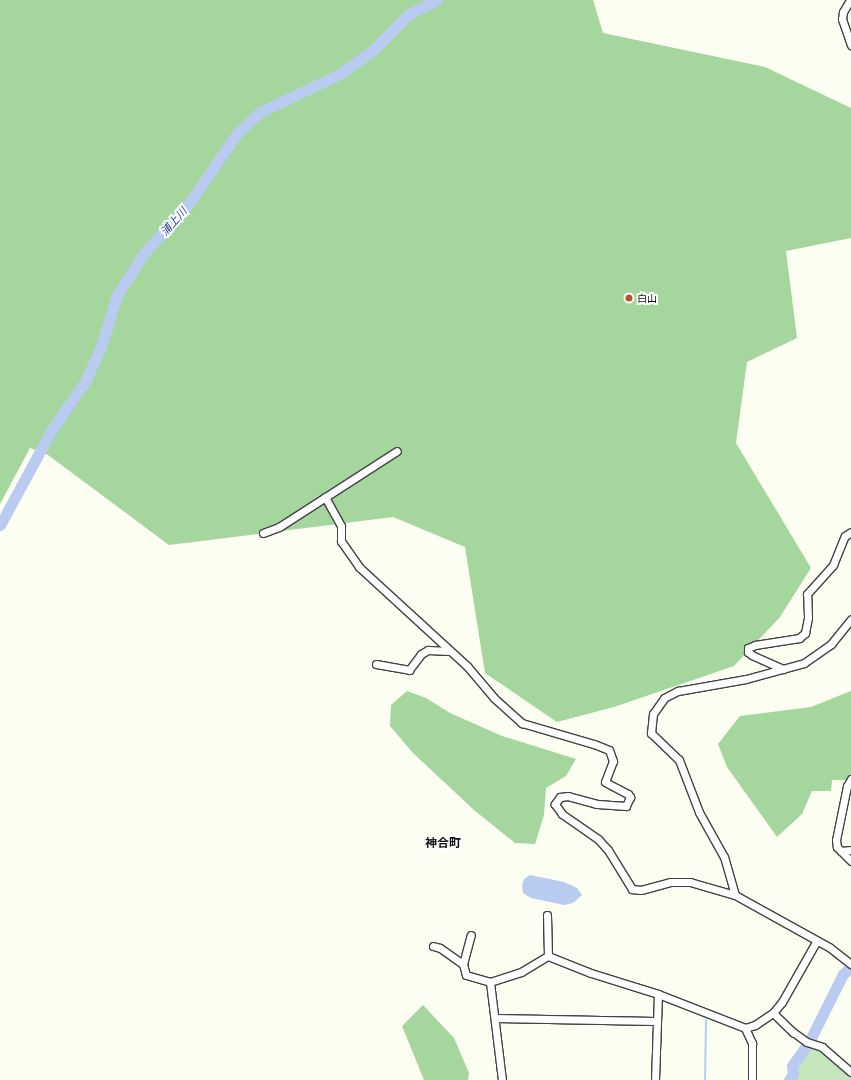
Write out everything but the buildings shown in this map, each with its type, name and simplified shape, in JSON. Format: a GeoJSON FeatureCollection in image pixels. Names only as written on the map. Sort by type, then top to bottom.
{"type":"FeatureCollection","features":[{"type":"Feature","properties":{"kind":"street"},"geometry":{"type":"LineString","coordinates":[[850,0],[843,12],[842,19],[851,45]]}},
{"type":"Feature","properties":{"kind":"street"},"geometry":{"type":"LineString","coordinates":[[263,533],[279,527],[396,451]]}},
{"type":"Feature","properties":{"kind":"street"},"geometry":{"type":"LineString","coordinates":[[325,496],[341,526],[342,541],[357,564],[450,651],[522,723],[594,744],[609,750],[613,761],[605,782],[628,794],[630,798],[626,806],[597,804],[568,796],[560,797],[556,804],[562,814],[598,838],[608,850],[632,888],[641,890],[670,882],[690,882],[736,895],[770,912],[816,942],[829,947],[851,964]]}},
{"type":"Feature","properties":{"kind":"street"},"geometry":{"type":"LineString","coordinates":[[783,669],[752,655],[748,652],[748,648],[755,645],[795,639],[806,633],[808,617],[807,594],[833,565],[845,536],[851,532]]}},
{"type":"Feature","properties":{"kind":"street"},"geometry":{"type":"LineString","coordinates":[[736,895],[724,857],[699,812],[679,760],[655,739],[650,725],[656,706],[664,698],[678,691],[783,669],[804,663],[819,654],[831,644],[851,619]]}},
{"type":"Feature","properties":{"kind":"street"},"geometry":{"type":"LineString","coordinates":[[376,664],[409,670],[421,654],[428,650],[450,651]]}},
{"type":"Feature","properties":{"kind":"street"},"geometry":{"type":"LineString","coordinates":[[851,779],[847,786],[836,840],[837,847],[851,861]]}},
{"type":"Feature","properties":{"kind":"street"},"geometry":{"type":"LineString","coordinates":[[841,851],[851,850]]}},
{"type":"Feature","properties":{"kind":"street"},"geometry":{"type":"LineString","coordinates":[[547,915],[548,956]]}},
{"type":"Feature","properties":{"kind":"street"},"geometry":{"type":"LineString","coordinates":[[471,935],[463,964],[466,975],[490,982],[521,972],[548,956]]}},
{"type":"Feature","properties":{"kind":"street"},"geometry":{"type":"LineString","coordinates":[[548,956],[591,973],[658,994],[745,1028],[755,1025],[773,1013],[797,978],[816,942]]}},
{"type":"Feature","properties":{"kind":"street"},"geometry":{"type":"LineString","coordinates":[[433,946],[440,948],[463,964]]}},
{"type":"Feature","properties":{"kind":"street"},"geometry":{"type":"LineString","coordinates":[[490,982],[502,1080]]}},
{"type":"Feature","properties":{"kind":"street"},"geometry":{"type":"LineString","coordinates":[[654,1080],[655,1020],[658,994]]}},
{"type":"Feature","properties":{"kind":"street"},"geometry":{"type":"LineString","coordinates":[[773,1013],[793,1032],[807,1042],[822,1047],[851,1072]]}},
{"type":"Feature","properties":{"kind":"street"},"geometry":{"type":"LineString","coordinates":[[495,1018],[655,1020]]}},
{"type":"Feature","properties":{"kind":"street"},"geometry":{"type":"LineString","coordinates":[[745,1028],[752,1043],[752,1080]]}},
{"type":"Feature","properties":{"kind":"green space"},"geometry":{"type":"Polygon","coordinates":[[[0,0],[593,0],[603,33],[765,67],[851,108],[851,238],[786,251],[797,338],[747,362],[736,443],[811,568],[780,617],[734,666],[614,707],[557,722],[485,673],[465,547],[393,517],[169,545],[48,455],[30,448],[0,504],[0,0]]]}},
{"type":"Feature","properties":{"kind":"green space"},"geometry":{"type":"Polygon","coordinates":[[[407,691],[426,698],[450,713],[502,736],[576,759],[566,776],[546,788],[544,815],[535,844],[515,843],[474,810],[413,753],[390,726],[391,705],[407,691]]]}},
{"type":"Feature","properties":{"kind":"green space"},"geometry":{"type":"Polygon","coordinates":[[[851,691],[851,773],[847,780],[832,780],[831,791],[812,791],[802,814],[777,837],[727,767],[718,744],[740,716],[811,707],[851,691]]]}},
{"type":"Feature","properties":{"kind":"green space"},"geometry":{"type":"Polygon","coordinates":[[[423,1005],[454,1038],[469,1073],[468,1080],[424,1080],[402,1026],[423,1005]]]}},
{"type":"Feature","properties":{"kind":"green space"},"geometry":{"type":"Polygon","coordinates":[[[809,1045],[820,1048],[851,1074],[851,1080],[792,1080],[797,1071],[793,1068],[809,1045]]]}},
{"type":"Feature","properties":{"kind":"water"},"geometry":{"type":"Polygon","coordinates":[[[530,875],[564,882],[577,888],[582,895],[573,903],[564,905],[531,898],[523,893],[522,885],[524,879],[530,875]]]}},
{"type":"Feature","properties":{"kind":"waterway","name":"浦上川"},"geometry":{"type":"LineString","coordinates":[[0,525],[51,431],[86,380],[100,349],[117,295],[144,253],[188,205],[238,132],[260,112],[338,75],[372,51],[409,14],[437,0]]}},
{"type":"Feature","properties":{"kind":"waterway"},"geometry":{"type":"LineString","coordinates":[[789,1080],[793,1074],[792,1066],[809,1042],[843,974],[850,968]]}},
{"type":"Feature","properties":{"kind":"waterway"},"geometry":{"type":"LineString","coordinates":[[705,1080],[706,1020]]}},
{"type":"Feature","properties":{"kind":"place","name":"白山"},"geometry":{"type":"Point","coordinates":[629,298]}},
{"type":"Feature","properties":{"kind":"district","name":"神合町"},"geometry":{"type":"Point","coordinates":[443,843]}}]}
